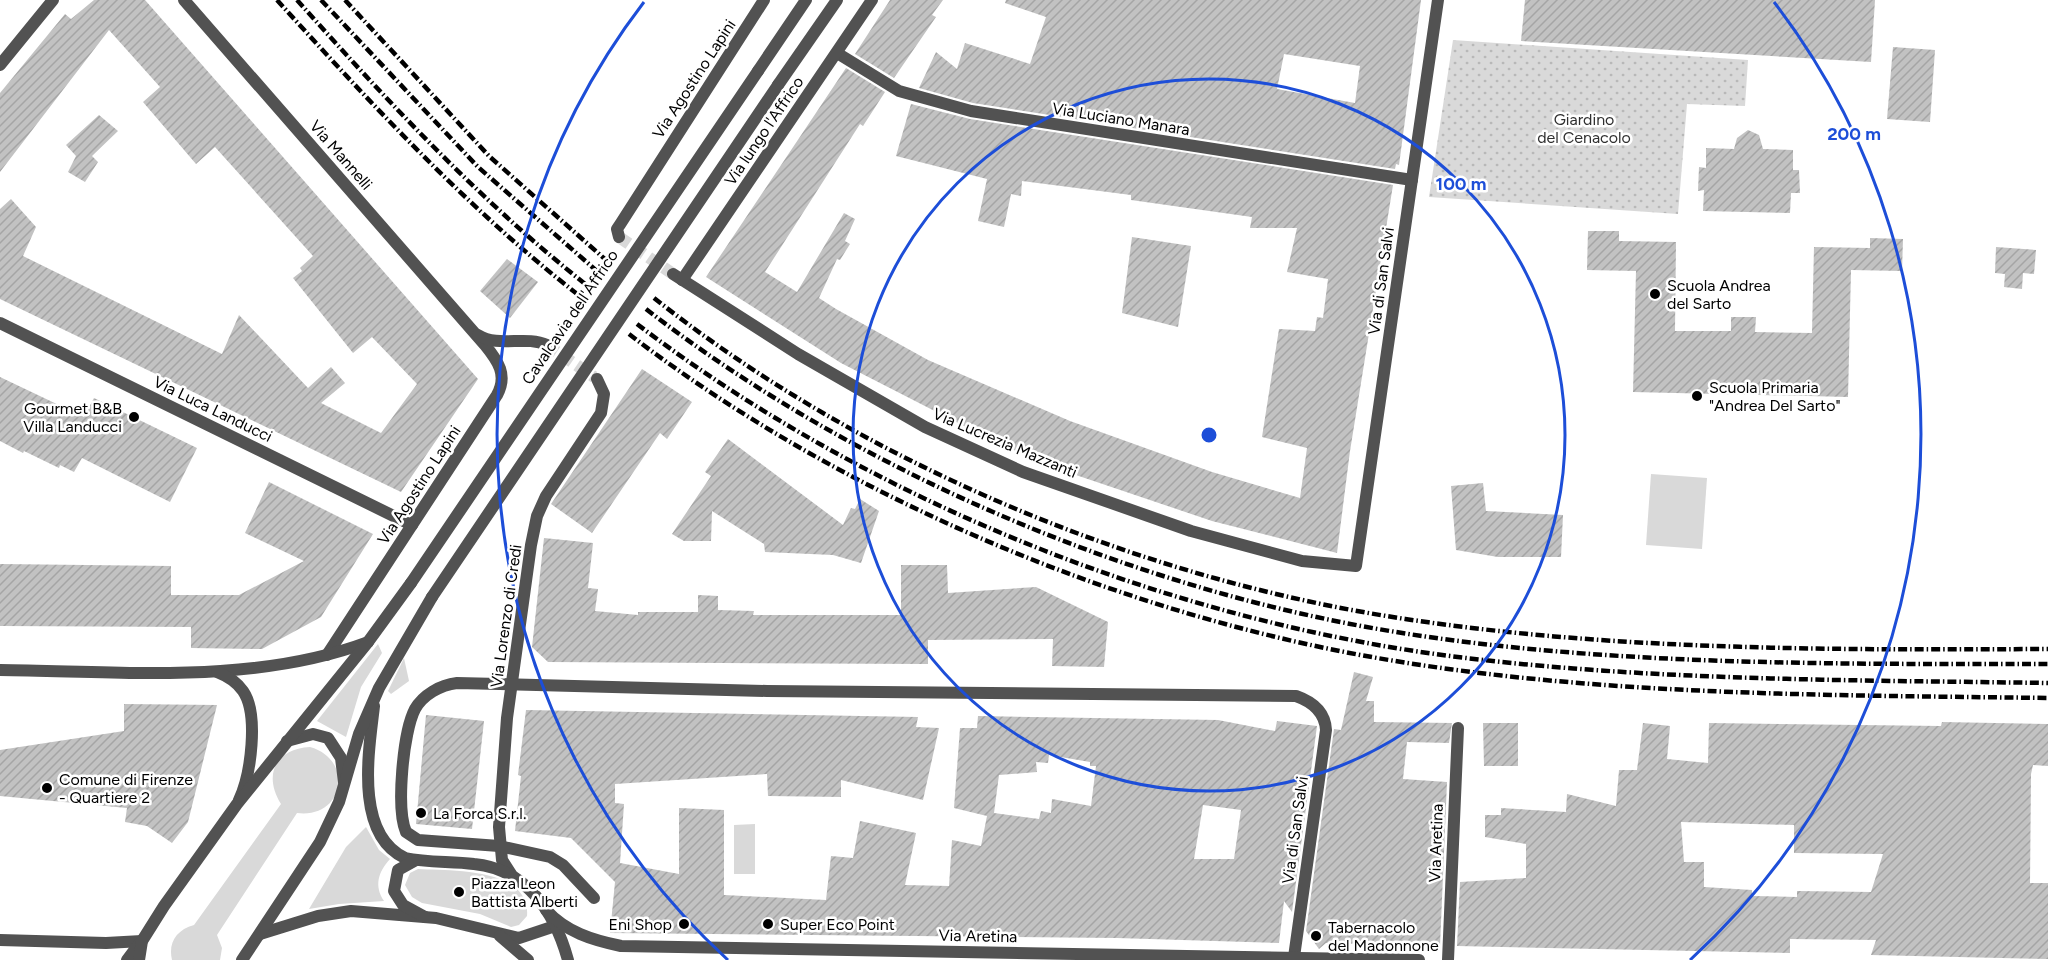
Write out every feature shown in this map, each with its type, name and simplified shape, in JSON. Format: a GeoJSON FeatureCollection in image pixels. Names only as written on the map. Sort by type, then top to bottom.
{"type":"FeatureCollection","features":[{"type":"Feature","properties":{"kind":"street"},"geometry":{"type":"LineString","coordinates":[[0,65],[53,0]]}},
{"type":"Feature","properties":{"kind":"street","name":"Via Mannelli"},"geometry":{"type":"LineString","coordinates":[[184,0],[472,331]]}},
{"type":"Feature","properties":{"kind":"street","name":"Via Agostino Lapini"},"geometry":{"type":"LineString","coordinates":[[619,237],[617,229],[764,0]]}},
{"type":"Feature","properties":{"kind":"street","name":"Cavalcavia dell'Affrico"},"geometry":{"type":"LineString","coordinates":[[368,642],[411,583],[806,0]]}},
{"type":"Feature","properties":{"kind":"street","name":"Via lungo l'Affrico"},"geometry":{"type":"LineString","coordinates":[[379,687],[432,597],[837,0]]}},
{"type":"Feature","properties":{"kind":"street","name":"Via lungo l'Affrico"},"geometry":{"type":"LineString","coordinates":[[677,277],[837,53],[872,0]]}},
{"type":"Feature","properties":{"kind":"street","name":"Via di San Salvi"},"geometry":{"type":"LineString","coordinates":[[1356,566],[1438,0]]}},
{"type":"Feature","properties":{"kind":"street","name":"Via Luciano Manara"},"geometry":{"type":"LineString","coordinates":[[837,53],[899,91],[971,111],[1412,180]]}},
{"type":"Feature","properties":{"kind":"street","name":"Via Lucrezia Mazzanti"},"geometry":{"type":"LineString","coordinates":[[677,277],[798,354],[925,427],[1023,472],[1191,531],[1302,561],[1356,566]]}},
{"type":"Feature","properties":{"kind":"street","name":"Via Luca Landucci"},"geometry":{"type":"LineString","coordinates":[[0,323],[412,525]]}},
{"type":"Feature","properties":{"kind":"street"},"geometry":{"type":"LineString","coordinates":[[472,331],[484,339],[494,341],[536,340],[547,345]]}},
{"type":"Feature","properties":{"kind":"street","name":"Via Agostino Lapini"},"geometry":{"type":"LineString","coordinates":[[327,655],[502,384],[502,372],[497,362],[472,331]]}},
{"type":"Feature","properties":{"kind":"street","name":"Via Lorenzo di Credi"},"geometry":{"type":"LineString","coordinates":[[511,874],[502,860],[500,846],[507,718],[537,516],[546,496],[601,413],[604,394],[597,379]]}},
{"type":"Feature","properties":{"kind":"street"},"geometry":{"type":"LineString","coordinates":[[0,670],[216,671],[274,666],[327,655],[368,642]]}},
{"type":"Feature","properties":{"kind":"street"},"geometry":{"type":"LineString","coordinates":[[127,960],[237,804],[368,642]]}},
{"type":"Feature","properties":{"kind":"street"},"geometry":{"type":"LineString","coordinates":[[216,671],[236,683],[244,691],[250,712],[249,765],[237,804]]}},
{"type":"Feature","properties":{"kind":"street"},"geometry":{"type":"LineString","coordinates":[[513,686],[457,683],[424,697],[412,717],[403,780],[404,827],[406,832],[418,840],[500,846],[550,857],[563,865],[594,898]]}},
{"type":"Feature","properties":{"kind":"street","name":"Via di San Salvi"},"geometry":{"type":"LineString","coordinates":[[513,686],[779,691],[1281,694],[1301,698],[1319,710],[1324,719],[1326,735],[1294,957]]}},
{"type":"Feature","properties":{"kind":"street"},"geometry":{"type":"LineString","coordinates":[[242,960],[320,842],[345,786],[359,734],[379,687]]}},
{"type":"Feature","properties":{"kind":"street"},"geometry":{"type":"LineString","coordinates":[[379,687],[372,725],[369,801],[373,818],[385,842],[399,855],[416,860],[488,865],[511,874],[535,893],[555,927],[568,960]]}},
{"type":"Feature","properties":{"kind":"street","name":"Via Aretina"},"geometry":{"type":"LineString","coordinates":[[1448,960],[1458,728]]}},
{"type":"Feature","properties":{"kind":"street"},"geometry":{"type":"LineString","coordinates":[[288,741],[313,734],[328,738],[341,758],[345,786]]}},
{"type":"Feature","properties":{"kind":"street"},"geometry":{"type":"LineString","coordinates":[[416,860],[398,870],[394,891],[403,905],[425,917]]}},
{"type":"Feature","properties":{"kind":"street"},"geometry":{"type":"LineString","coordinates":[[260,934],[318,916],[351,910],[456,922],[499,935],[528,937],[555,927]]}},
{"type":"Feature","properties":{"kind":"street","name":"Via Aretina"},"geometry":{"type":"LineString","coordinates":[[546,910],[563,926],[581,936],[621,946],[914,956],[1294,957],[1419,960]]}},
{"type":"Feature","properties":{"kind":"street"},"geometry":{"type":"LineString","coordinates":[[499,935],[528,960]]}},
{"type":"Feature","properties":{"kind":"street"},"geometry":{"type":"LineString","coordinates":[[0,940],[106,943],[142,941]]}},
{"type":"Feature","properties":{"kind":"street"},"geometry":{"type":"LineString","coordinates":[[139,960],[142,941]]}},
{"type":"Feature","properties":{"kind":"green space","name":"Giardino del Cenacolo"},"geometry":{"type":"Polygon","coordinates":[[[1453,40],[1748,60],[1745,106],[1687,104],[1678,214],[1429,197],[1453,40]]]}},
{"type":"Feature","properties":{"kind":"green space"},"geometry":{"type":"Polygon","coordinates":[[[1651,474],[1707,478],[1702,549],[1646,545],[1651,474]]]}},
{"type":"Feature","properties":{"kind":"green space"},"geometry":{"type":"Polygon","coordinates":[[[378,644],[382,653],[361,687],[346,737],[317,721],[378,644]]]}},
{"type":"Feature","properties":{"kind":"green space"},"geometry":{"type":"Polygon","coordinates":[[[404,658],[409,681],[391,694],[388,691],[404,658]]]}},
{"type":"Feature","properties":{"kind":"green space"},"geometry":{"type":"Polygon","coordinates":[[[310,747],[324,754],[334,764],[338,775],[338,787],[334,798],[325,807],[313,812],[297,813],[217,935],[222,948],[220,960],[172,960],[171,948],[175,938],[182,930],[194,925],[281,804],[273,783],[276,765],[288,753],[310,747]]]}},
{"type":"Feature","properties":{"kind":"green space"},"geometry":{"type":"Polygon","coordinates":[[[755,824],[755,874],[734,874],[734,825],[755,824]]]}},
{"type":"Feature","properties":{"kind":"green space"},"geometry":{"type":"Polygon","coordinates":[[[366,827],[379,850],[390,859],[380,874],[378,885],[384,901],[309,909],[346,847],[366,827]]]}},
{"type":"Feature","properties":{"kind":"green space"},"geometry":{"type":"Polygon","coordinates":[[[418,869],[468,872],[503,880],[516,888],[525,900],[527,916],[519,925],[511,927],[480,914],[422,903],[412,897],[405,885],[410,873],[418,869]]]}},
{"type":"Feature","properties":{"kind":"building"},"geometry":{"type":"Polygon","coordinates":[[[94,0],[145,0],[478,379],[401,492],[0,299],[0,209],[11,199],[36,227],[23,256],[222,354],[239,315],[308,388],[331,367],[345,383],[321,403],[381,433],[417,384],[372,337],[353,353],[293,278],[302,271],[300,268],[313,256],[215,147],[196,164],[143,102],[160,87],[109,30],[0,172],[0,93],[65,14],[71,19],[94,0]]]}},
{"type":"Feature","properties":{"kind":"building"},"geometry":{"type":"Polygon","coordinates":[[[890,0],[943,0],[932,15],[936,17],[894,78],[855,54],[890,0]]]}},
{"type":"Feature","properties":{"kind":"building"},"geometry":{"type":"Polygon","coordinates":[[[1006,0],[1421,0],[1399,165],[1396,164],[1395,169],[973,103],[919,88],[936,52],[957,69],[965,43],[1030,64],[1046,17],[1005,3],[1006,0]],[[1284,54],[1277,89],[1355,103],[1360,66],[1284,54]]]}},
{"type":"Feature","properties":{"kind":"building"},"geometry":{"type":"Polygon","coordinates":[[[1525,0],[1875,0],[1871,62],[1521,41],[1525,0]]]}},
{"type":"Feature","properties":{"kind":"building"},"geometry":{"type":"Polygon","coordinates":[[[1893,47],[1935,50],[1930,122],[1887,119],[1893,47]]]}},
{"type":"Feature","properties":{"kind":"building"},"geometry":{"type":"Polygon","coordinates":[[[846,68],[885,92],[863,126],[860,124],[765,272],[797,292],[844,213],[855,219],[845,241],[850,244],[840,260],[837,259],[819,298],[836,309],[928,360],[1070,421],[1212,472],[1300,498],[1307,448],[1262,437],[1279,329],[1315,331],[1317,317],[1323,318],[1328,279],[1287,272],[1297,228],[1250,228],[1252,217],[1131,200],[1131,195],[1022,181],[1021,196],[1011,194],[1004,227],[978,221],[987,179],[896,156],[911,104],[970,119],[1393,185],[1350,451],[1337,553],[1212,521],[1070,473],[999,444],[841,363],[706,277],[846,68]]]}},
{"type":"Feature","properties":{"kind":"building"},"geometry":{"type":"Polygon","coordinates":[[[99,115],[118,131],[92,156],[98,162],[85,182],[68,172],[76,156],[66,145],[99,115]]]}},
{"type":"Feature","properties":{"kind":"building"},"geometry":{"type":"Polygon","coordinates":[[[1748,130],[1759,135],[1763,149],[1793,150],[1793,170],[1799,170],[1800,193],[1791,193],[1790,213],[1703,211],[1704,190],[1698,191],[1699,167],[1706,168],[1706,148],[1734,149],[1737,138],[1748,130]]]}},
{"type":"Feature","properties":{"kind":"building","name":"Scuola Andrea del Sarto"},"geometry":{"type":"Polygon","coordinates":[[[1588,231],[1619,231],[1619,241],[1676,242],[1675,331],[1731,331],[1731,317],[1756,317],[1755,332],[1812,333],[1814,247],[1870,248],[1870,238],[1903,239],[1902,271],[1851,270],[1848,397],[1633,392],[1636,271],[1587,270],[1588,231]]]}},
{"type":"Feature","properties":{"kind":"building"},"geometry":{"type":"Polygon","coordinates":[[[1132,237],[1191,246],[1178,327],[1122,313],[1132,237]]]}},
{"type":"Feature","properties":{"kind":"building"},"geometry":{"type":"Polygon","coordinates":[[[1996,247],[2036,250],[2034,274],[2023,273],[2022,289],[2004,287],[2005,274],[1995,273],[1996,247]]]}},
{"type":"Feature","properties":{"kind":"building"},"geometry":{"type":"Polygon","coordinates":[[[507,259],[538,282],[510,318],[480,291],[507,259]]]}},
{"type":"Feature","properties":{"kind":"building"},"geometry":{"type":"Polygon","coordinates":[[[642,369],[692,402],[667,439],[660,433],[592,533],[551,504],[642,369]]]}},
{"type":"Feature","properties":{"kind":"building"},"geometry":{"type":"Polygon","coordinates":[[[0,377],[84,417],[94,398],[197,448],[170,502],[82,458],[74,472],[60,465],[59,468],[24,451],[23,453],[0,441],[0,377]]]}},
{"type":"Feature","properties":{"kind":"building"},"geometry":{"type":"Polygon","coordinates":[[[728,439],[843,525],[851,508],[855,509],[860,499],[879,511],[861,563],[833,555],[765,552],[764,544],[712,511],[711,541],[684,541],[672,534],[711,476],[705,472],[728,439]]]}},
{"type":"Feature","properties":{"kind":"building"},"geometry":{"type":"Polygon","coordinates":[[[269,482],[373,534],[321,617],[262,649],[191,648],[191,627],[0,626],[0,564],[171,566],[171,595],[239,595],[304,561],[245,533],[269,482]]]}},
{"type":"Feature","properties":{"kind":"building"},"geometry":{"type":"Polygon","coordinates":[[[1483,483],[1486,511],[1563,515],[1561,557],[1498,557],[1456,550],[1451,486],[1483,483]]]}},
{"type":"Feature","properties":{"kind":"building"},"geometry":{"type":"Polygon","coordinates":[[[544,538],[593,543],[588,588],[598,589],[595,611],[638,615],[638,612],[698,612],[698,595],[718,596],[718,610],[754,611],[753,615],[901,615],[901,565],[947,565],[948,593],[1036,587],[1108,622],[1104,667],[1052,666],[1053,639],[928,640],[928,664],[548,662],[532,647],[544,538]]]}},
{"type":"Feature","properties":{"kind":"building"},"geometry":{"type":"Polygon","coordinates":[[[1354,672],[1373,677],[1366,701],[1374,701],[1374,722],[1452,723],[1449,743],[1407,742],[1403,779],[1447,782],[1440,946],[1326,943],[1319,949],[1306,931],[1334,729],[1341,730],[1354,672]]]}},
{"type":"Feature","properties":{"kind":"building"},"geometry":{"type":"Polygon","coordinates":[[[124,704],[217,705],[188,822],[172,843],[147,826],[125,822],[127,808],[0,796],[0,750],[124,731],[124,704]]]}},
{"type":"Feature","properties":{"kind":"building"},"geometry":{"type":"Polygon","coordinates":[[[526,710],[918,717],[916,727],[939,728],[923,800],[841,780],[841,797],[768,796],[767,774],[615,784],[615,803],[624,804],[620,863],[679,874],[679,808],[724,810],[724,895],[826,900],[831,856],[853,858],[860,821],[916,833],[905,885],[949,886],[952,840],[981,846],[987,816],[954,808],[960,728],[977,728],[978,716],[1218,720],[1275,731],[1277,721],[1317,726],[1292,912],[1284,901],[1279,943],[1117,938],[610,933],[615,882],[571,838],[515,831],[521,776],[518,775],[526,710]],[[1049,755],[1048,763],[1036,762],[1037,772],[999,775],[994,813],[1039,819],[1041,811],[1051,813],[1052,799],[1091,806],[1096,766],[1090,766],[1090,762],[1049,755]],[[1203,805],[1194,859],[1234,859],[1241,810],[1203,805]]]}},
{"type":"Feature","properties":{"kind":"building"},"geometry":{"type":"Polygon","coordinates":[[[426,715],[484,721],[472,829],[416,824],[426,715]]]}},
{"type":"Feature","properties":{"kind":"building"},"geometry":{"type":"Polygon","coordinates":[[[1942,722],[2048,724],[2048,766],[2033,765],[2031,774],[2030,883],[2048,883],[2048,959],[1871,955],[1876,940],[1790,939],[1790,953],[1457,946],[1460,882],[1526,878],[1526,844],[1485,837],[1485,815],[1501,815],[1501,808],[1566,812],[1567,794],[1616,806],[1619,770],[1637,770],[1643,723],[1670,726],[1667,759],[1708,763],[1709,723],[1941,726],[1942,722]],[[1681,822],[1684,862],[1704,862],[1704,887],[1752,890],[1752,896],[1797,897],[1797,891],[1871,892],[1883,854],[1794,853],[1794,825],[1681,822]]]}},
{"type":"Feature","properties":{"kind":"building"},"geometry":{"type":"Polygon","coordinates":[[[1483,723],[1518,723],[1518,766],[1484,766],[1483,723]]]}},
{"type":"Feature","properties":{"kind":"tunnel"},"geometry":{"type":"LineString","coordinates":[[619,237],[673,274]]}},
{"type":"Feature","properties":{"kind":"tunnel"},"geometry":{"type":"LineString","coordinates":[[547,345],[594,377]]}},
{"type":"Feature","properties":{"kind":"railway"},"geometry":{"type":"LineString","coordinates":[[277,0],[423,155],[500,229],[581,297]]}},
{"type":"Feature","properties":{"kind":"railway"},"geometry":{"type":"LineString","coordinates":[[297,0],[401,113],[473,186],[589,287]]}},
{"type":"Feature","properties":{"kind":"railway"},"geometry":{"type":"LineString","coordinates":[[321,0],[478,167],[598,272]]}},
{"type":"Feature","properties":{"kind":"railway"},"geometry":{"type":"LineString","coordinates":[[345,0],[489,156],[607,261]]}},
{"type":"Feature","properties":{"kind":"railway"},"geometry":{"type":"LineString","coordinates":[[654,298],[735,357],[821,412],[912,461],[1006,505],[1103,543],[1201,574],[1300,600],[1399,618],[1479,629],[1641,643],[1804,648],[2048,649]]}},
{"type":"Feature","properties":{"kind":"railway"},"geometry":{"type":"LineString","coordinates":[[646,309],[727,368],[815,422],[906,471],[1001,516],[1099,554],[1198,587],[1297,613],[1396,632],[1476,643],[1639,657],[1803,663],[2048,664]]}},
{"type":"Feature","properties":{"kind":"railway"},"geometry":{"type":"LineString","coordinates":[[637,324],[728,388],[824,446],[925,499],[1029,545],[1137,584],[1246,616],[1356,641],[1466,658],[1538,666],[1757,678],[2048,683]]}},
{"type":"Feature","properties":{"kind":"railway"},"geometry":{"type":"LineString","coordinates":[[629,334],[712,393],[800,448],[893,498],[990,542],[1088,581],[1188,614],[1289,640],[1389,660],[1553,681],[1800,694],[2048,698]]}},
{"type":"Feature","properties":{"kind":"place","name":"Scuola Andrea del Sarto"},"geometry":{"type":"Point","coordinates":[1655,294]}},
{"type":"Feature","properties":{"kind":"place","name":"Scuola Primaria \"Andrea Del Sarto\""},"geometry":{"type":"Point","coordinates":[1697,396]}},
{"type":"Feature","properties":{"kind":"place","name":"Gourmet B&B Villa Landucci"},"geometry":{"type":"Point","coordinates":[134,417]}},
{"type":"Feature","properties":{"kind":"place","name":"Comune di Firenze - Quartiere 2"},"geometry":{"type":"Point","coordinates":[47,788]}},
{"type":"Feature","properties":{"kind":"place","name":"La Forca S.r.l."},"geometry":{"type":"Point","coordinates":[421,813]}},
{"type":"Feature","properties":{"kind":"place","name":"Piazza Leon Battista Alberti"},"geometry":{"type":"Point","coordinates":[459,892]}},
{"type":"Feature","properties":{"kind":"place","name":"Eni Shop"},"geometry":{"type":"Point","coordinates":[684,924]}},
{"type":"Feature","properties":{"kind":"place","name":"Super Eco Point"},"geometry":{"type":"Point","coordinates":[768,924]}},
{"type":"Feature","properties":{"kind":"place","name":"Tabernacolo del Madonnone"},"geometry":{"type":"Point","coordinates":[1316,936]}}]}
